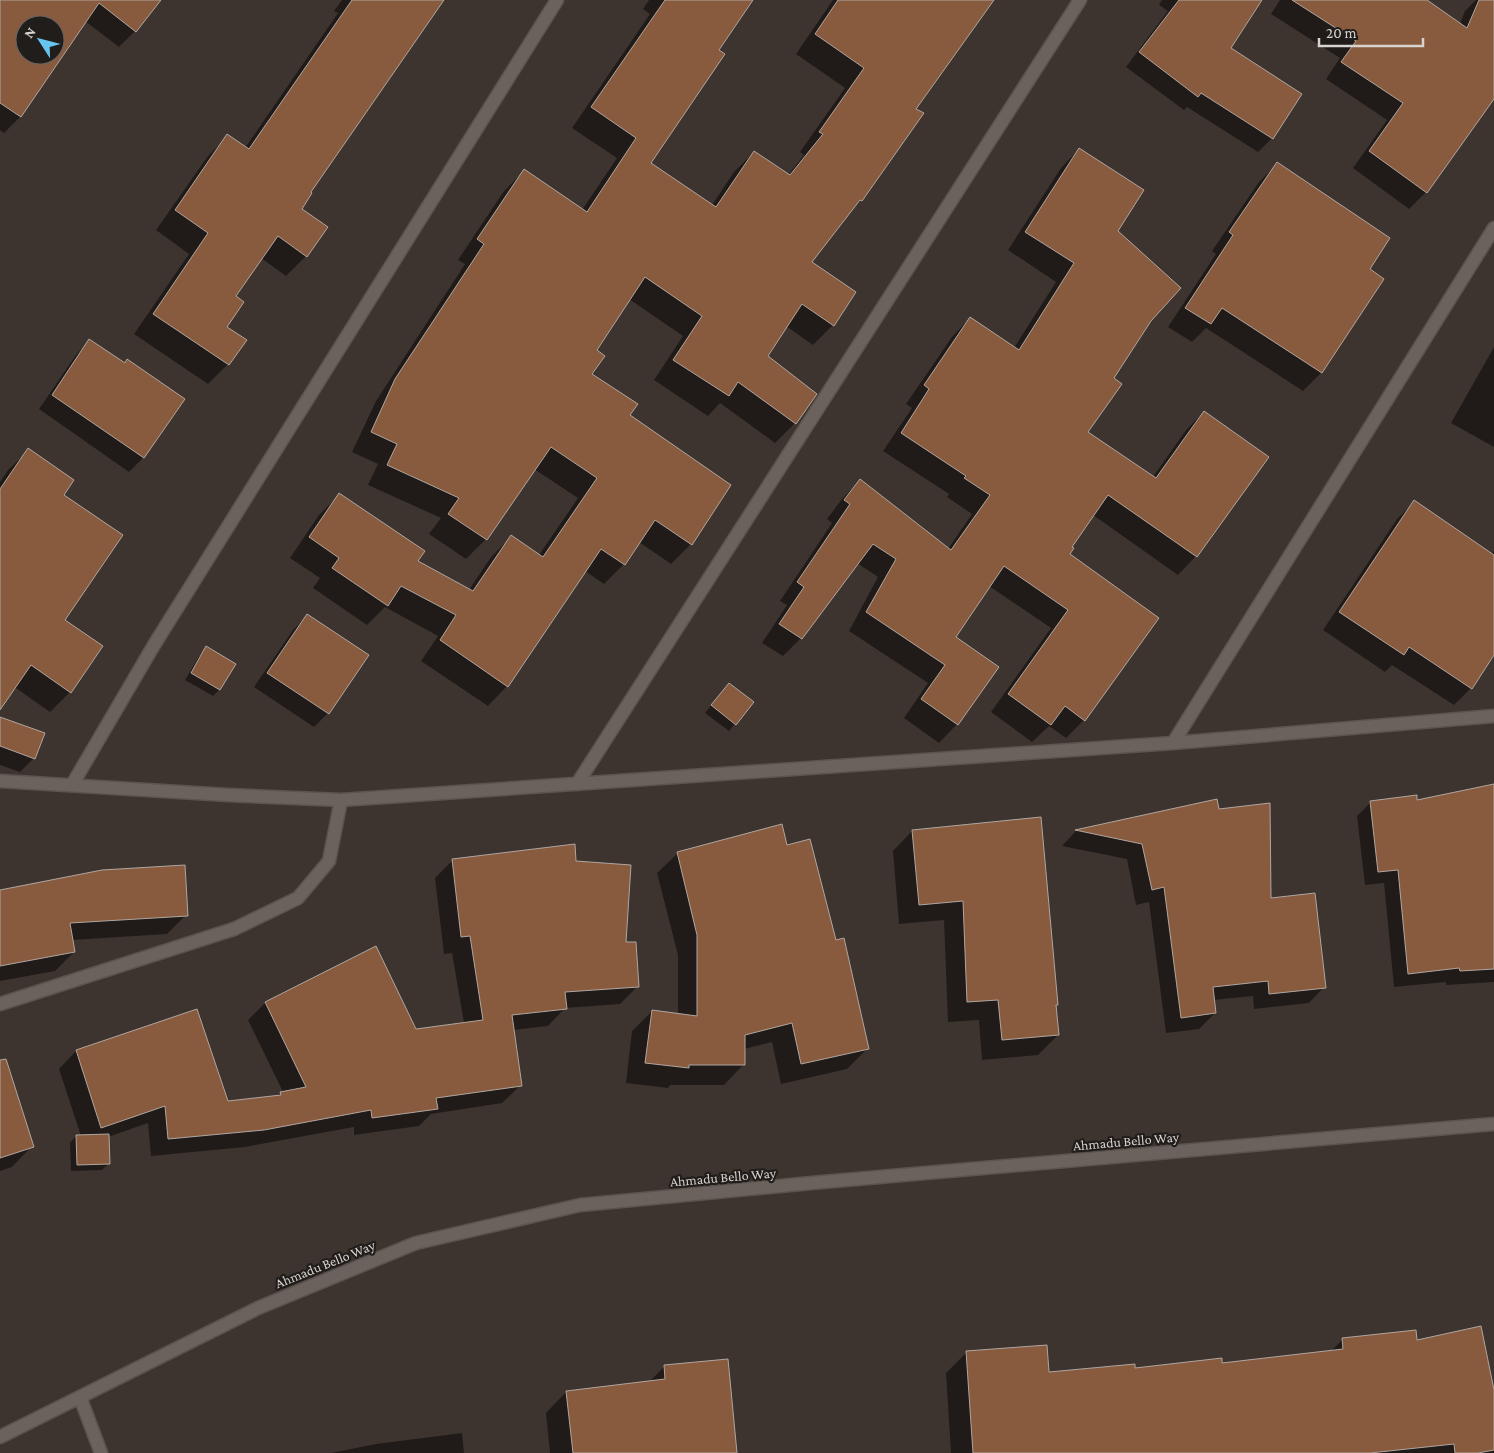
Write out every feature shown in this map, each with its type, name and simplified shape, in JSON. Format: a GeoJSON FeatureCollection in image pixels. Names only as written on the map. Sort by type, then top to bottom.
{"type":"FeatureCollection","features":[{"type":"Feature","properties":{"kind":"street"},"geometry":{"type":"LineString","coordinates":[[72,786],[154,645],[557,0]]}},
{"type":"Feature","properties":{"kind":"street"},"geometry":{"type":"LineString","coordinates":[[577,784],[1080,0]]}},
{"type":"Feature","properties":{"kind":"street"},"geometry":{"type":"LineString","coordinates":[[1173,742],[1494,228]]}},
{"type":"Feature","properties":{"kind":"street"},"geometry":{"type":"LineString","coordinates":[[0,781],[341,800],[1173,742],[1494,716]]}},
{"type":"Feature","properties":{"kind":"street"},"geometry":{"type":"LineString","coordinates":[[0,1004],[234,929],[298,898],[329,861],[341,800]]}},
{"type":"Feature","properties":{"kind":"street","name":"Ahmadu Bello Way"},"geometry":{"type":"LineString","coordinates":[[0,1437],[258,1308],[416,1243],[580,1206],[822,1182],[1494,1124]]}},
{"type":"Feature","properties":{"kind":"street"},"geometry":{"type":"LineString","coordinates":[[80,1397],[101,1453]]}},
{"type":"Feature","properties":{"kind":"building"},"geometry":{"type":"Polygon","coordinates":[[[0,0],[161,0],[136,32],[99,3],[65,53],[65,15],[15,15],[15,65],[57,65],[21,117],[0,103],[0,0]]]}},
{"type":"Feature","properties":{"kind":"building"},"geometry":{"type":"Polygon","coordinates":[[[352,0],[444,0],[311,192],[302,209],[328,227],[307,257],[278,236],[236,296],[244,302],[227,327],[247,340],[229,365],[153,314],[208,233],[175,210],[227,134],[249,149],[352,0]]]}},
{"type":"Feature","properties":{"kind":"building"},"geometry":{"type":"Polygon","coordinates":[[[665,0],[753,0],[719,50],[725,54],[651,163],[716,207],[754,151],[790,175],[823,134],[819,132],[864,68],[815,34],[838,0],[994,0],[916,109],[924,113],[862,201],[860,200],[812,262],[856,292],[834,326],[802,304],[768,356],[817,394],[796,424],[738,382],[729,396],[673,360],[702,316],[645,277],[597,350],[605,356],[592,374],[638,404],[630,415],[731,485],[692,545],[655,520],[625,565],[601,549],[508,687],[440,640],[456,615],[401,586],[388,606],[332,568],[339,558],[309,537],[339,493],[425,551],[418,561],[473,591],[511,535],[543,557],[597,478],[551,447],[487,540],[448,514],[459,498],[387,465],[397,444],[371,432],[395,379],[484,244],[477,239],[524,169],[587,212],[636,138],[591,107],[665,0]]]}},
{"type":"Feature","properties":{"kind":"building"},"geometry":{"type":"Polygon","coordinates":[[[1179,0],[1262,0],[1231,48],[1302,94],[1273,139],[1201,93],[1198,97],[1139,52],[1179,0]]]}},
{"type":"Feature","properties":{"kind":"building"},"geometry":{"type":"Polygon","coordinates":[[[1292,0],[1427,0],[1467,28],[1479,0],[1494,0],[1494,99],[1427,193],[1369,151],[1403,103],[1341,62],[1356,41],[1292,0]]]}},
{"type":"Feature","properties":{"kind":"building"},"geometry":{"type":"Polygon","coordinates":[[[1079,148],[1144,190],[1118,231],[1181,288],[1151,321],[1114,378],[1122,384],[1088,432],[1156,478],[1204,411],[1269,457],[1197,557],[1108,495],[1072,547],[1074,548],[1070,554],[1159,618],[1085,721],[1065,706],[1051,725],[1008,694],[1068,610],[1004,566],[956,637],[999,667],[958,725],[921,699],[945,665],[866,612],[896,559],[873,544],[802,639],[779,624],[804,587],[797,582],[850,504],[844,500],[860,479],[951,550],[990,495],[964,478],[966,476],[901,433],[929,389],[924,385],[970,317],[1019,350],[1074,263],[1025,232],[1079,148]]]}},
{"type":"Feature","properties":{"kind":"building"},"geometry":{"type":"Polygon","coordinates":[[[1277,162],[1390,238],[1370,269],[1384,279],[1322,373],[1222,308],[1211,324],[1185,308],[1233,235],[1229,232],[1277,162]]]}},
{"type":"Feature","properties":{"kind":"building"},"geometry":{"type":"Polygon","coordinates":[[[89,339],[125,363],[127,359],[185,399],[144,458],[52,395],[89,339]]]}},
{"type":"Feature","properties":{"kind":"building"},"geometry":{"type":"Polygon","coordinates":[[[28,448],[74,480],[64,495],[123,535],[65,620],[103,646],[71,693],[31,665],[0,710],[0,489],[28,448]]]}},
{"type":"Feature","properties":{"kind":"building"},"geometry":{"type":"Polygon","coordinates":[[[1414,500],[1494,555],[1494,655],[1472,689],[1409,647],[1404,655],[1339,612],[1414,500]]]}},
{"type":"Feature","properties":{"kind":"building"},"geometry":{"type":"Polygon","coordinates":[[[307,614],[369,655],[329,714],[267,673],[307,614]]]}},
{"type":"Feature","properties":{"kind":"building"},"geometry":{"type":"Polygon","coordinates":[[[206,646],[236,664],[220,690],[191,673],[206,646]]]}},
{"type":"Feature","properties":{"kind":"building"},"geometry":{"type":"Polygon","coordinates":[[[729,683],[754,702],[736,725],[711,705],[729,683]]]}},
{"type":"Feature","properties":{"kind":"building"},"geometry":{"type":"Polygon","coordinates":[[[0,717],[45,733],[35,759],[0,746],[0,717]]]}},
{"type":"Feature","properties":{"kind":"building"},"geometry":{"type":"Polygon","coordinates":[[[1494,784],[1494,969],[1460,971],[1459,968],[1408,974],[1398,870],[1378,872],[1370,801],[1417,795],[1417,800],[1494,784]]]}},
{"type":"Feature","properties":{"kind":"building"},"geometry":{"type":"Polygon","coordinates":[[[1217,799],[1219,809],[1270,803],[1271,898],[1315,893],[1326,988],[1269,994],[1268,981],[1213,987],[1216,1013],[1181,1018],[1164,887],[1152,890],[1142,844],[1075,830],[1217,799]]]}},
{"type":"Feature","properties":{"kind":"building"},"geometry":{"type":"Polygon","coordinates":[[[1041,817],[1059,1035],[1002,1040],[998,1000],[967,1002],[963,901],[919,905],[912,830],[1041,817]]]}},
{"type":"Feature","properties":{"kind":"building"},"geometry":{"type":"Polygon","coordinates":[[[782,824],[787,845],[810,839],[836,940],[844,938],[869,1049],[801,1064],[792,1023],[745,1035],[745,1065],[689,1065],[689,1068],[645,1063],[652,1010],[697,1016],[697,935],[677,852],[782,824]]]}},
{"type":"Feature","properties":{"kind":"building"},"geometry":{"type":"Polygon","coordinates":[[[575,844],[576,861],[631,865],[626,942],[636,942],[639,987],[565,992],[567,1009],[512,1015],[522,1086],[436,1098],[438,1109],[372,1118],[371,1110],[264,1130],[168,1139],[165,1106],[101,1128],[76,1050],[197,1009],[228,1101],[281,1095],[280,1092],[306,1087],[265,1002],[376,946],[416,1029],[483,1020],[470,936],[461,937],[452,859],[575,844]]]}},
{"type":"Feature","properties":{"kind":"building"},"geometry":{"type":"Polygon","coordinates":[[[185,865],[188,916],[70,923],[75,952],[0,966],[0,890],[102,870],[185,865]]]}},
{"type":"Feature","properties":{"kind":"building"},"geometry":{"type":"Polygon","coordinates":[[[6,1059],[34,1147],[0,1158],[0,1060],[6,1059]]]}},
{"type":"Feature","properties":{"kind":"building"},"geometry":{"type":"Polygon","coordinates":[[[109,1134],[110,1164],[77,1165],[76,1135],[109,1134]]]}},
{"type":"Feature","properties":{"kind":"building"},"geometry":{"type":"Polygon","coordinates":[[[1481,1326],[1494,1390],[1494,1450],[1478,1453],[1455,1453],[1454,1444],[1370,1453],[973,1453],[966,1351],[1047,1345],[1049,1372],[1135,1364],[1135,1368],[1222,1358],[1222,1363],[1343,1349],[1342,1338],[1416,1330],[1417,1340],[1481,1326]]]}},
{"type":"Feature","properties":{"kind":"building"},"geometry":{"type":"Polygon","coordinates":[[[728,1359],[737,1453],[573,1453],[566,1391],[665,1379],[664,1365],[728,1359]]]}}]}
